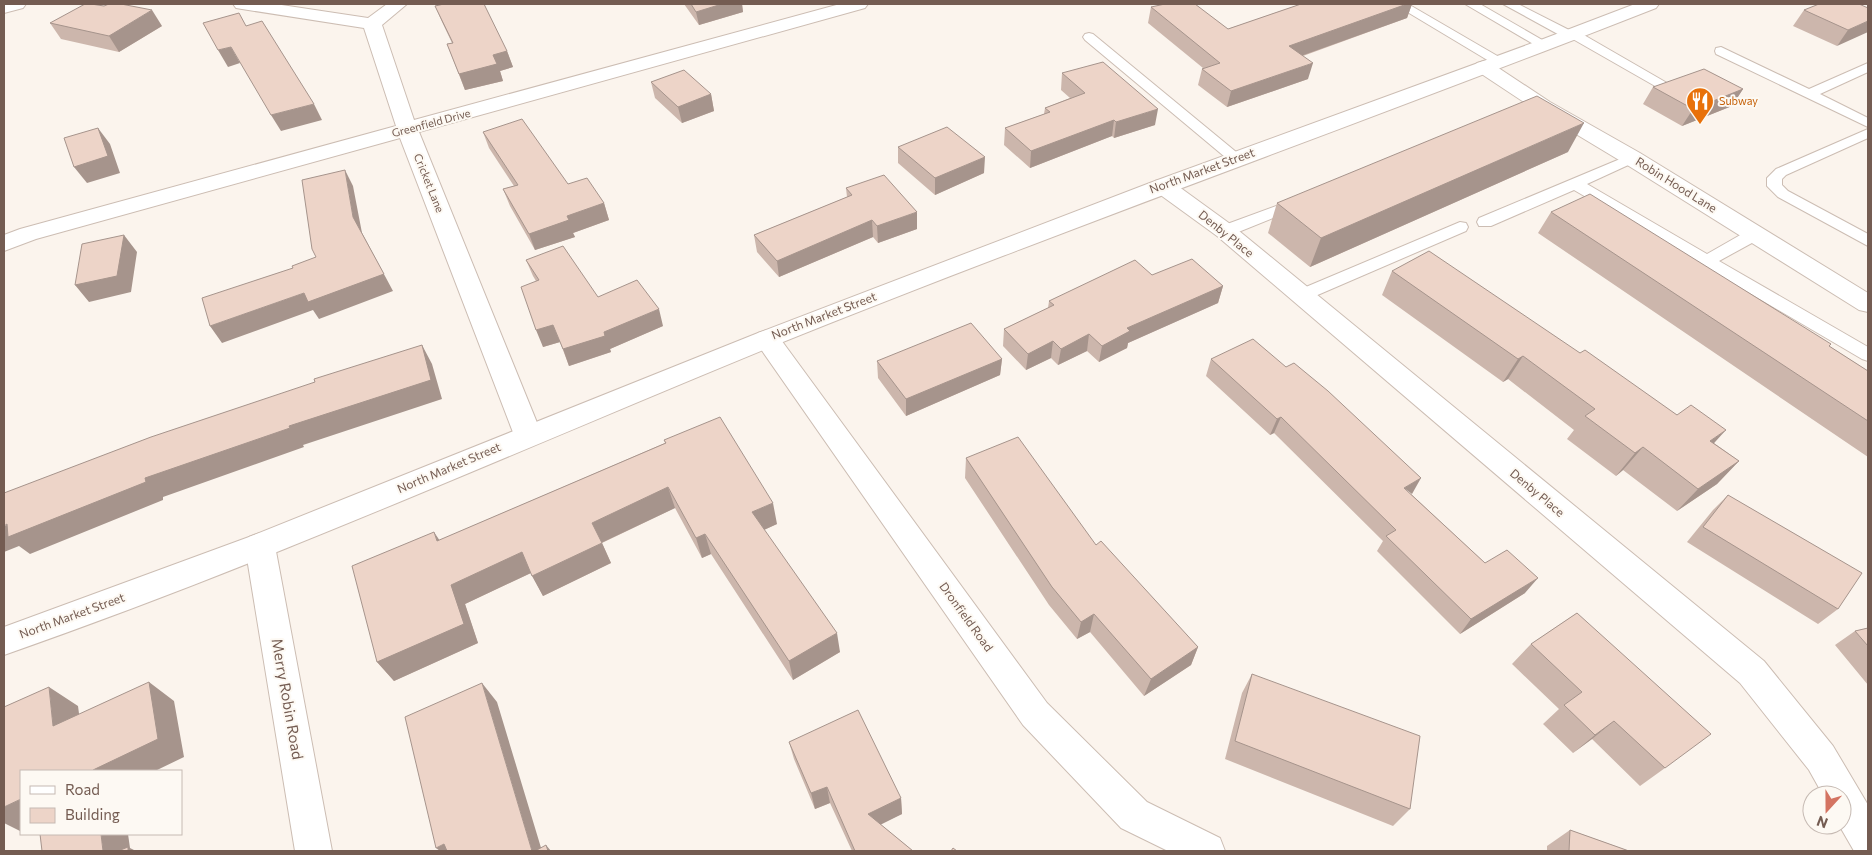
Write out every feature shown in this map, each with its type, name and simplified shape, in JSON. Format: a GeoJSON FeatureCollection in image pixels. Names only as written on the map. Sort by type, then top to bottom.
{"type":"FeatureCollection","features":[{"type":"Feature","properties":{"kind":"street"},"geometry":{"type":"LineString","coordinates":[[4,8],[17,4]]}},
{"type":"Feature","properties":{"kind":"street"},"geometry":{"type":"LineString","coordinates":[[242,4],[372,24],[398,4]]}},
{"type":"Feature","properties":{"kind":"street","name":"Greenfield Drive"},"geometry":{"type":"LineString","coordinates":[[4,243],[28,234],[407,129],[807,11],[859,4]]}},
{"type":"Feature","properties":{"kind":"street","name":"North Market Street"},"geometry":{"type":"LineString","coordinates":[[4,641],[260,546],[767,339],[1163,186],[1545,45],[1650,4]]}},
{"type":"Feature","properties":{"kind":"street","name":"Cricket Lane"},"geometry":{"type":"LineString","coordinates":[[372,24],[407,129],[528,435]]}},
{"type":"Feature","properties":{"kind":"street","name":"Robin Hood Lane"},"geometry":{"type":"LineString","coordinates":[[1492,64],[1534,109],[1632,158],[1868,304]]}},
{"type":"Feature","properties":{"kind":"street","name":"Denby Place"},"geometry":{"type":"LineString","coordinates":[[1163,186],[1225,232],[1752,672],[1821,758],[1868,840]]}},
{"type":"Feature","properties":{"kind":"street","name":"Dronfield Road"},"geometry":{"type":"LineString","coordinates":[[767,339],[1035,714],[1134,815],[1207,851]]}},
{"type":"Feature","properties":{"kind":"street","name":"Merry Robin Road"},"geometry":{"type":"LineString","coordinates":[[260,546],[314,851]]}},
{"type":"Feature","properties":{"kind":"lane"},"geometry":{"type":"LineString","coordinates":[[1400,4],[1492,64]]}},
{"type":"Feature","properties":{"kind":"lane"},"geometry":{"type":"LineString","coordinates":[[1471,4],[1545,45]]}},
{"type":"Feature","properties":{"kind":"lane"},"geometry":{"type":"LineString","coordinates":[[1509,4],[1667,87]]}},
{"type":"Feature","properties":{"kind":"lane"},"geometry":{"type":"LineString","coordinates":[[1089,37],[1236,159]]}},
{"type":"Feature","properties":{"kind":"lane"},"geometry":{"type":"LineString","coordinates":[[1721,51],[1868,123]]}},
{"type":"Feature","properties":{"kind":"lane"},"geometry":{"type":"LineString","coordinates":[[1810,94],[1868,67]]}},
{"type":"Feature","properties":{"kind":"lane"},"geometry":{"type":"LineString","coordinates":[[1868,133],[1781,172],[1774,178],[1775,186],[1783,194],[1868,241]]}},
{"type":"Feature","properties":{"kind":"lane"},"geometry":{"type":"LineString","coordinates":[[1485,222],[1632,158]]}},
{"type":"Feature","properties":{"kind":"lane"},"geometry":{"type":"LineString","coordinates":[[1576,184],[1868,356]]}},
{"type":"Feature","properties":{"kind":"lane"},"geometry":{"type":"LineString","coordinates":[[1225,232],[1307,199]]}},
{"type":"Feature","properties":{"kind":"lane"},"geometry":{"type":"LineString","coordinates":[[1300,296],[1460,228]]}},
{"type":"Feature","properties":{"kind":"lane"},"geometry":{"type":"LineString","coordinates":[[1706,261],[1755,234]]}},
{"type":"Feature","properties":{"kind":"building"},"geometry":{"type":"Polygon","coordinates":[[[85,4],[104,6],[121,4],[152,10],[109,36],[50,23],[85,4]]]}},
{"type":"Feature","properties":{"kind":"building"},"geometry":{"type":"Polygon","coordinates":[[[444,4],[484,4],[507,51],[493,55],[497,64],[459,74],[447,44],[453,43],[435,6],[444,4]]]}},
{"type":"Feature","properties":{"kind":"building"},"geometry":{"type":"Polygon","coordinates":[[[691,4],[722,4],[696,12],[691,4]]]}},
{"type":"Feature","properties":{"kind":"building"},"geometry":{"type":"Polygon","coordinates":[[[1165,4],[1195,4],[1228,29],[1301,4],[1407,4],[1289,46],[1313,63],[1231,91],[1202,69],[1220,63],[1151,7],[1165,4]]]}},
{"type":"Feature","properties":{"kind":"building"},"geometry":{"type":"Polygon","coordinates":[[[1819,4],[1859,4],[1868,8],[1868,21],[1848,30],[1804,10],[1819,4]]]}},
{"type":"Feature","properties":{"kind":"building"},"geometry":{"type":"Polygon","coordinates":[[[239,13],[246,26],[262,21],[314,104],[271,115],[231,47],[218,50],[203,23],[239,13]]]}},
{"type":"Feature","properties":{"kind":"building"},"geometry":{"type":"Polygon","coordinates":[[[1103,62],[1158,109],[1116,122],[1114,120],[1031,151],[1005,128],[1050,112],[1045,108],[1085,93],[1062,73],[1103,62]]]}},
{"type":"Feature","properties":{"kind":"building"},"geometry":{"type":"Polygon","coordinates":[[[1704,69],[1743,89],[1693,109],[1653,87],[1704,69]]]}},
{"type":"Feature","properties":{"kind":"building"},"geometry":{"type":"Polygon","coordinates":[[[684,70],[711,94],[678,107],[651,82],[684,70]]]}},
{"type":"Feature","properties":{"kind":"building"},"geometry":{"type":"Polygon","coordinates":[[[1537,96],[1584,123],[1321,238],[1277,203],[1537,96]]]}},
{"type":"Feature","properties":{"kind":"building"},"geometry":{"type":"Polygon","coordinates":[[[522,119],[568,184],[587,178],[604,203],[567,216],[569,220],[529,234],[503,189],[518,185],[483,132],[522,119]]]}},
{"type":"Feature","properties":{"kind":"building"},"geometry":{"type":"Polygon","coordinates":[[[947,127],[985,157],[935,178],[898,147],[947,127]]]}},
{"type":"Feature","properties":{"kind":"building"},"geometry":{"type":"Polygon","coordinates":[[[98,128],[108,156],[74,167],[64,138],[98,128]]]}},
{"type":"Feature","properties":{"kind":"building"},"geometry":{"type":"Polygon","coordinates":[[[345,170],[353,217],[384,274],[308,302],[304,293],[210,326],[202,298],[293,268],[292,266],[316,257],[312,249],[302,180],[345,170]]]}},
{"type":"Feature","properties":{"kind":"building"},"geometry":{"type":"Polygon","coordinates":[[[884,175],[917,212],[877,226],[872,220],[777,261],[754,235],[852,195],[846,188],[884,175]]]}},
{"type":"Feature","properties":{"kind":"building"},"geometry":{"type":"Polygon","coordinates":[[[1590,194],[1831,344],[1829,346],[1868,371],[1868,421],[1551,212],[1590,194]]]}},
{"type":"Feature","properties":{"kind":"building"},"geometry":{"type":"Polygon","coordinates":[[[124,235],[117,276],[75,285],[82,244],[124,235]]]}},
{"type":"Feature","properties":{"kind":"building"},"geometry":{"type":"Polygon","coordinates":[[[563,246],[598,297],[637,280],[659,309],[604,332],[605,336],[563,349],[553,325],[536,330],[521,287],[539,280],[526,260],[563,246]]]}},
{"type":"Feature","properties":{"kind":"building"},"geometry":{"type":"Polygon","coordinates":[[[1429,251],[1580,353],[1585,350],[1677,415],[1691,405],[1726,430],[1710,441],[1739,461],[1698,489],[1643,447],[1635,453],[1585,416],[1595,409],[1523,356],[1518,359],[1392,271],[1429,251]]]}},
{"type":"Feature","properties":{"kind":"building"},"geometry":{"type":"Polygon","coordinates":[[[1192,259],[1223,286],[1127,328],[1130,331],[1102,346],[1089,334],[1061,349],[1053,341],[1028,354],[1004,329],[1054,305],[1049,301],[1135,260],[1152,275],[1192,259]]]}},
{"type":"Feature","properties":{"kind":"building"},"geometry":{"type":"Polygon","coordinates":[[[971,323],[1002,359],[906,399],[877,361],[971,323]]]}},
{"type":"Feature","properties":{"kind":"building"},"geometry":{"type":"Polygon","coordinates":[[[1253,339],[1286,367],[1294,363],[1328,391],[1421,478],[1404,488],[1485,563],[1507,550],[1538,578],[1471,619],[1386,536],[1396,530],[1281,417],[1277,419],[1211,359],[1253,339]]]}},
{"type":"Feature","properties":{"kind":"building"},"geometry":{"type":"Polygon","coordinates":[[[422,345],[431,380],[289,426],[290,428],[145,478],[146,482],[8,537],[7,524],[4,526],[4,493],[151,437],[315,382],[314,379],[422,345]]]}},
{"type":"Feature","properties":{"kind":"building"},"geometry":{"type":"Polygon","coordinates":[[[720,417],[773,503],[752,512],[837,633],[789,661],[705,534],[696,538],[668,487],[592,523],[602,543],[532,576],[522,552],[451,585],[464,624],[377,662],[352,566],[434,532],[437,541],[666,443],[664,440],[720,417]]]}},
{"type":"Feature","properties":{"kind":"building"},"geometry":{"type":"Polygon","coordinates":[[[1018,437],[1096,545],[1101,541],[1198,647],[1151,679],[1094,614],[1081,622],[1052,587],[966,458],[1018,437]]]}},
{"type":"Feature","properties":{"kind":"building"},"geometry":{"type":"Polygon","coordinates":[[[1728,495],[1862,573],[1838,609],[1703,527],[1728,495]]]}},
{"type":"Feature","properties":{"kind":"building"},"geometry":{"type":"Polygon","coordinates":[[[1577,613],[1711,734],[1665,768],[1614,721],[1595,735],[1564,705],[1582,692],[1531,644],[1577,613]]]}},
{"type":"Feature","properties":{"kind":"building"},"geometry":{"type":"Polygon","coordinates":[[[1868,628],[1868,646],[1855,631],[1868,628]]]}},
{"type":"Feature","properties":{"kind":"building"},"geometry":{"type":"Polygon","coordinates":[[[1252,674],[1420,736],[1410,809],[1235,741],[1252,674]]]}},
{"type":"Feature","properties":{"kind":"building"},"geometry":{"type":"Polygon","coordinates":[[[149,682],[158,739],[93,770],[20,770],[20,799],[4,807],[4,707],[49,687],[53,726],[149,682]]]}},
{"type":"Feature","properties":{"kind":"building"},"geometry":{"type":"Polygon","coordinates":[[[482,683],[532,851],[447,851],[444,844],[436,848],[405,717],[482,683]]]}},
{"type":"Feature","properties":{"kind":"building"},"geometry":{"type":"Polygon","coordinates":[[[858,710],[901,798],[868,814],[913,851],[855,851],[827,787],[811,793],[789,742],[858,710]]]}},
{"type":"Feature","properties":{"kind":"building"},"geometry":{"type":"Polygon","coordinates":[[[1570,830],[1629,851],[1569,851],[1570,830]]]}},
{"type":"Feature","properties":{"kind":"building"},"geometry":{"type":"Polygon","coordinates":[[[40,835],[101,835],[103,851],[42,851],[40,835]]]}},
{"type":"Feature","properties":{"kind":"building"},"geometry":{"type":"Polygon","coordinates":[[[546,845],[548,851],[535,851],[546,845]]]}},
{"type":"Feature","properties":{"kind":"building"},"geometry":{"type":"Polygon","coordinates":[[[128,847],[128,851],[118,851],[128,847]]]}},
{"type":"Feature","properties":{"kind":"place","name":"Subway"},"geometry":{"type":"Point","coordinates":[1700,125]}}]}
